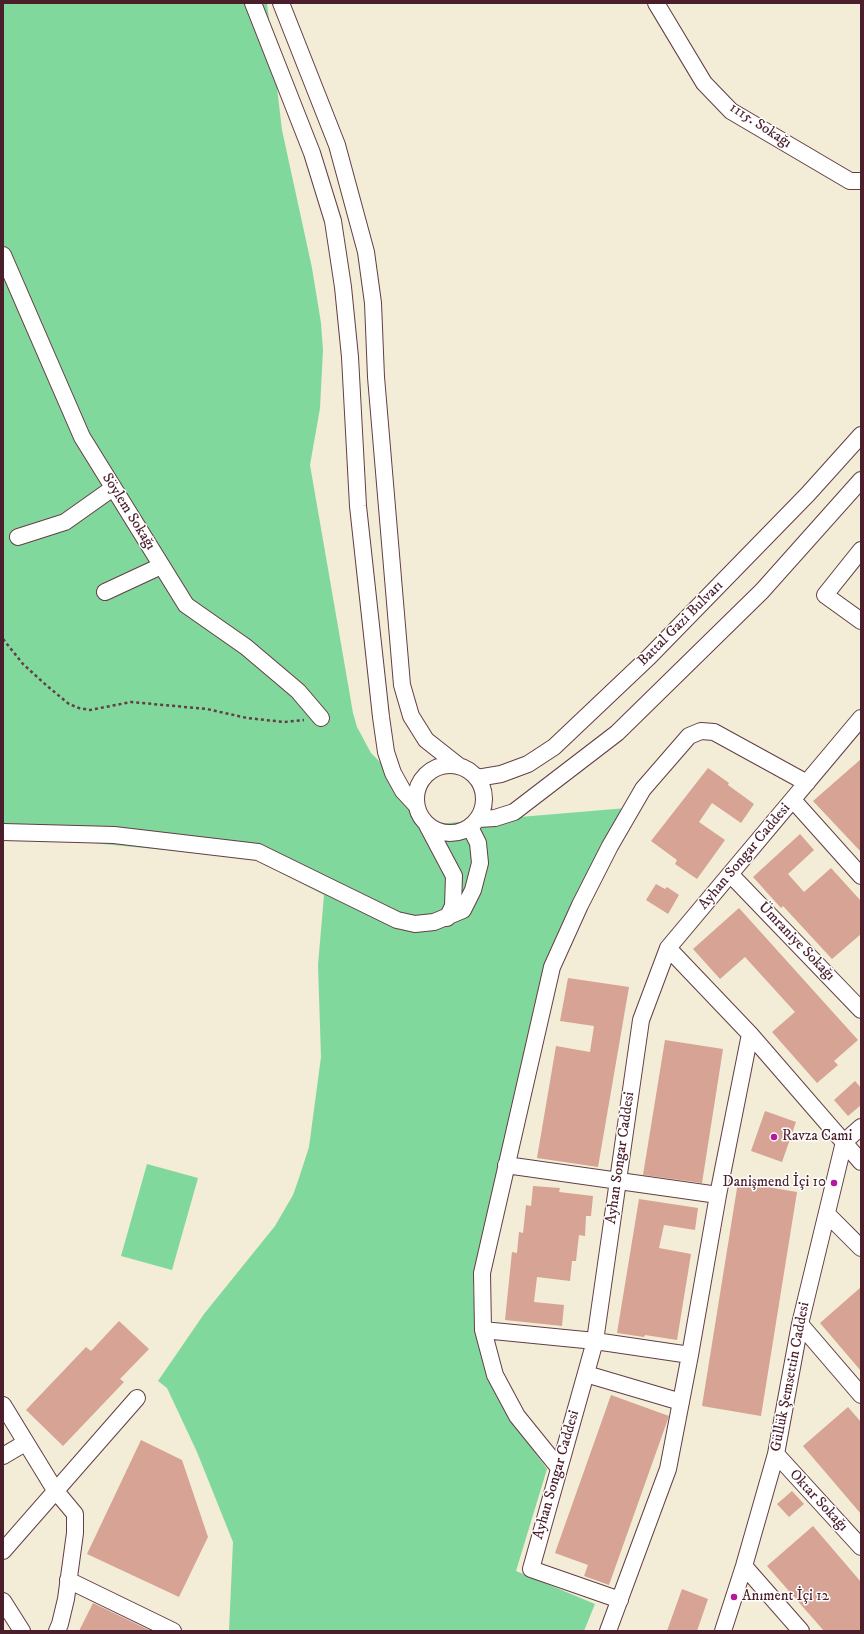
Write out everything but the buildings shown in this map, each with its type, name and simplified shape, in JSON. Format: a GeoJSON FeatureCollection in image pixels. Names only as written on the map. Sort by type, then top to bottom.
{"type":"FeatureCollection","features":[{"type":"Feature","properties":{"kind":"street"},"geometry":{"type":"LineString","coordinates":[[252,3],[312,153],[333,221],[350,357],[358,506],[386,752],[392,773],[403,791],[416,805],[420,816],[428,825],[454,876],[453,906],[447,918]]}},
{"type":"Feature","properties":{"kind":"street"},"geometry":{"type":"LineString","coordinates":[[3,832],[114,836],[258,852],[396,920],[415,924],[434,922],[447,918],[463,910],[475,884],[480,863],[474,823],[483,810],[484,799],[482,788],[477,778],[469,771],[459,766],[426,740],[411,716],[402,685],[376,377],[374,303],[366,252],[337,145],[281,3]]}},
{"type":"Feature","properties":{"kind":"street","name":"1115. Sokağı"},"geometry":{"type":"LineString","coordinates":[[656,3],[704,83],[731,110],[850,181],[861,181]]}},
{"type":"Feature","properties":{"kind":"street","name":"Söylem Sokağı"},"geometry":{"type":"LineString","coordinates":[[3,255],[82,437],[186,605],[246,647],[298,691],[321,718]]}},
{"type":"Feature","properties":{"kind":"street","name":"Battal Gazi Bulvarı"},"geometry":{"type":"LineString","coordinates":[[477,778],[501,774],[528,764],[554,747],[649,657],[808,494],[861,434]]}},
{"type":"Feature","properties":{"kind":"street"},"geometry":{"type":"LineString","coordinates":[[428,825],[437,831],[448,834],[460,832],[474,823],[514,812],[617,733],[762,591],[861,480]]}},
{"type":"Feature","properties":{"kind":"street"},"geometry":{"type":"LineString","coordinates":[[18,537],[65,522],[113,488]]}},
{"type":"Feature","properties":{"kind":"street"},"geometry":{"type":"LineString","coordinates":[[861,550],[825,595],[861,621]]}},
{"type":"Feature","properties":{"kind":"street"},"geometry":{"type":"LineString","coordinates":[[105,592],[161,566]]}},
{"type":"Feature","properties":{"kind":"street","name":"Ayhan Songar Caddesi"},"geometry":{"type":"LineString","coordinates":[[620,1600],[531,1569],[595,1341],[641,1020],[668,948],[807,783],[859,725]]}},
{"type":"Feature","properties":{"kind":"street"},"geometry":{"type":"LineString","coordinates":[[559,1468],[517,1416],[495,1375],[483,1330],[482,1273],[552,967],[610,846],[643,790],[689,736],[701,731],[714,732],[807,783]]}},
{"type":"Feature","properties":{"kind":"street"},"geometry":{"type":"LineString","coordinates":[[416,805],[418,788],[427,774],[437,768],[448,765],[459,766]]}},
{"type":"Feature","properties":{"kind":"street"},"geometry":{"type":"LineString","coordinates":[[793,800],[861,876]]}},
{"type":"Feature","properties":{"kind":"street","name":"Ümraniye Sokağı"},"geometry":{"type":"LineString","coordinates":[[731,875],[856,992],[861,1010]]}},
{"type":"Feature","properties":{"kind":"street"},"geometry":{"type":"LineString","coordinates":[[668,948],[750,1034],[861,1162]]}},
{"type":"Feature","properties":{"kind":"street"},"geometry":{"type":"LineString","coordinates":[[608,1631],[668,1469],[718,1195],[750,1034]]}},
{"type":"Feature","properties":{"kind":"street"},"geometry":{"type":"LineString","coordinates":[[844,1142],[861,1127]]}},
{"type":"Feature","properties":{"kind":"street","name":"Güllük Şemsettin Caddesi"},"geometry":{"type":"LineString","coordinates":[[723,1631],[744,1566],[776,1454],[800,1324],[844,1142]]}},
{"type":"Feature","properties":{"kind":"street"},"geometry":{"type":"LineString","coordinates":[[506,1165],[718,1195]]}},
{"type":"Feature","properties":{"kind":"street"},"geometry":{"type":"LineString","coordinates":[[827,1214],[861,1248]]}},
{"type":"Feature","properties":{"kind":"street"},"geometry":{"type":"LineString","coordinates":[[800,1324],[861,1395]]}},
{"type":"Feature","properties":{"kind":"street"},"geometry":{"type":"LineString","coordinates":[[483,1330],[595,1341],[690,1355]]}},
{"type":"Feature","properties":{"kind":"street"},"geometry":{"type":"LineString","coordinates":[[586,1374],[681,1402]]}},
{"type":"Feature","properties":{"kind":"street"},"geometry":{"type":"LineString","coordinates":[[3,1551],[137,1398]]}},
{"type":"Feature","properties":{"kind":"street"},"geometry":{"type":"LineString","coordinates":[[3,1405],[55,1490],[75,1514],[75,1533],[68,1580],[60,1624],[57,1631]]}},
{"type":"Feature","properties":{"kind":"street"},"geometry":{"type":"LineString","coordinates":[[3,1456],[25,1443]]}},
{"type":"Feature","properties":{"kind":"street","name":"Oktar Sokağı"},"geometry":{"type":"LineString","coordinates":[[776,1454],[861,1547]]}},
{"type":"Feature","properties":{"kind":"street"},"geometry":{"type":"LineString","coordinates":[[744,1566],[801,1631]]}},
{"type":"Feature","properties":{"kind":"street"},"geometry":{"type":"LineString","coordinates":[[68,1580],[173,1631]]}},
{"type":"Feature","properties":{"kind":"street"},"geometry":{"type":"LineString","coordinates":[[3,1601],[22,1631]]}},
{"type":"Feature","properties":{"kind":"path"},"geometry":{"type":"LineString","coordinates":[[3,639],[23,664],[46,685],[69,704],[79,708],[90,710],[131,702],[207,709],[247,718],[284,722],[321,718]]}},
{"type":"Feature","properties":{"kind":"green space"},"geometry":{"type":"Polygon","coordinates":[[[3,3],[267,3],[282,130],[312,268],[321,323],[323,350],[320,408],[310,465],[353,713],[357,727],[371,753],[390,772],[424,825],[627,808],[587,874],[568,912],[539,987],[532,1027],[473,1286],[476,1333],[485,1368],[512,1421],[547,1469],[516,1571],[595,1604],[584,1631],[229,1631],[233,1542],[197,1452],[167,1388],[158,1381],[204,1314],[275,1226],[293,1195],[299,1178],[309,1147],[321,1057],[318,965],[324,895],[252,858],[70,841],[3,841],[3,3]]]}},
{"type":"Feature","properties":{"kind":"green space"},"geometry":{"type":"Polygon","coordinates":[[[147,1164],[198,1178],[172,1270],[121,1256],[147,1164]]]}},
{"type":"Feature","properties":{"kind":"place","name":"Ravza Cami"},"geometry":{"type":"Point","coordinates":[774,1137]}},
{"type":"Feature","properties":{"kind":"place","name":"Danişmend İçi 10"},"geometry":{"type":"Point","coordinates":[834,1183]}},
{"type":"Feature","properties":{"kind":"place","name":"Anıment İçi 12"},"geometry":{"type":"Point","coordinates":[734,1597]}}]}
